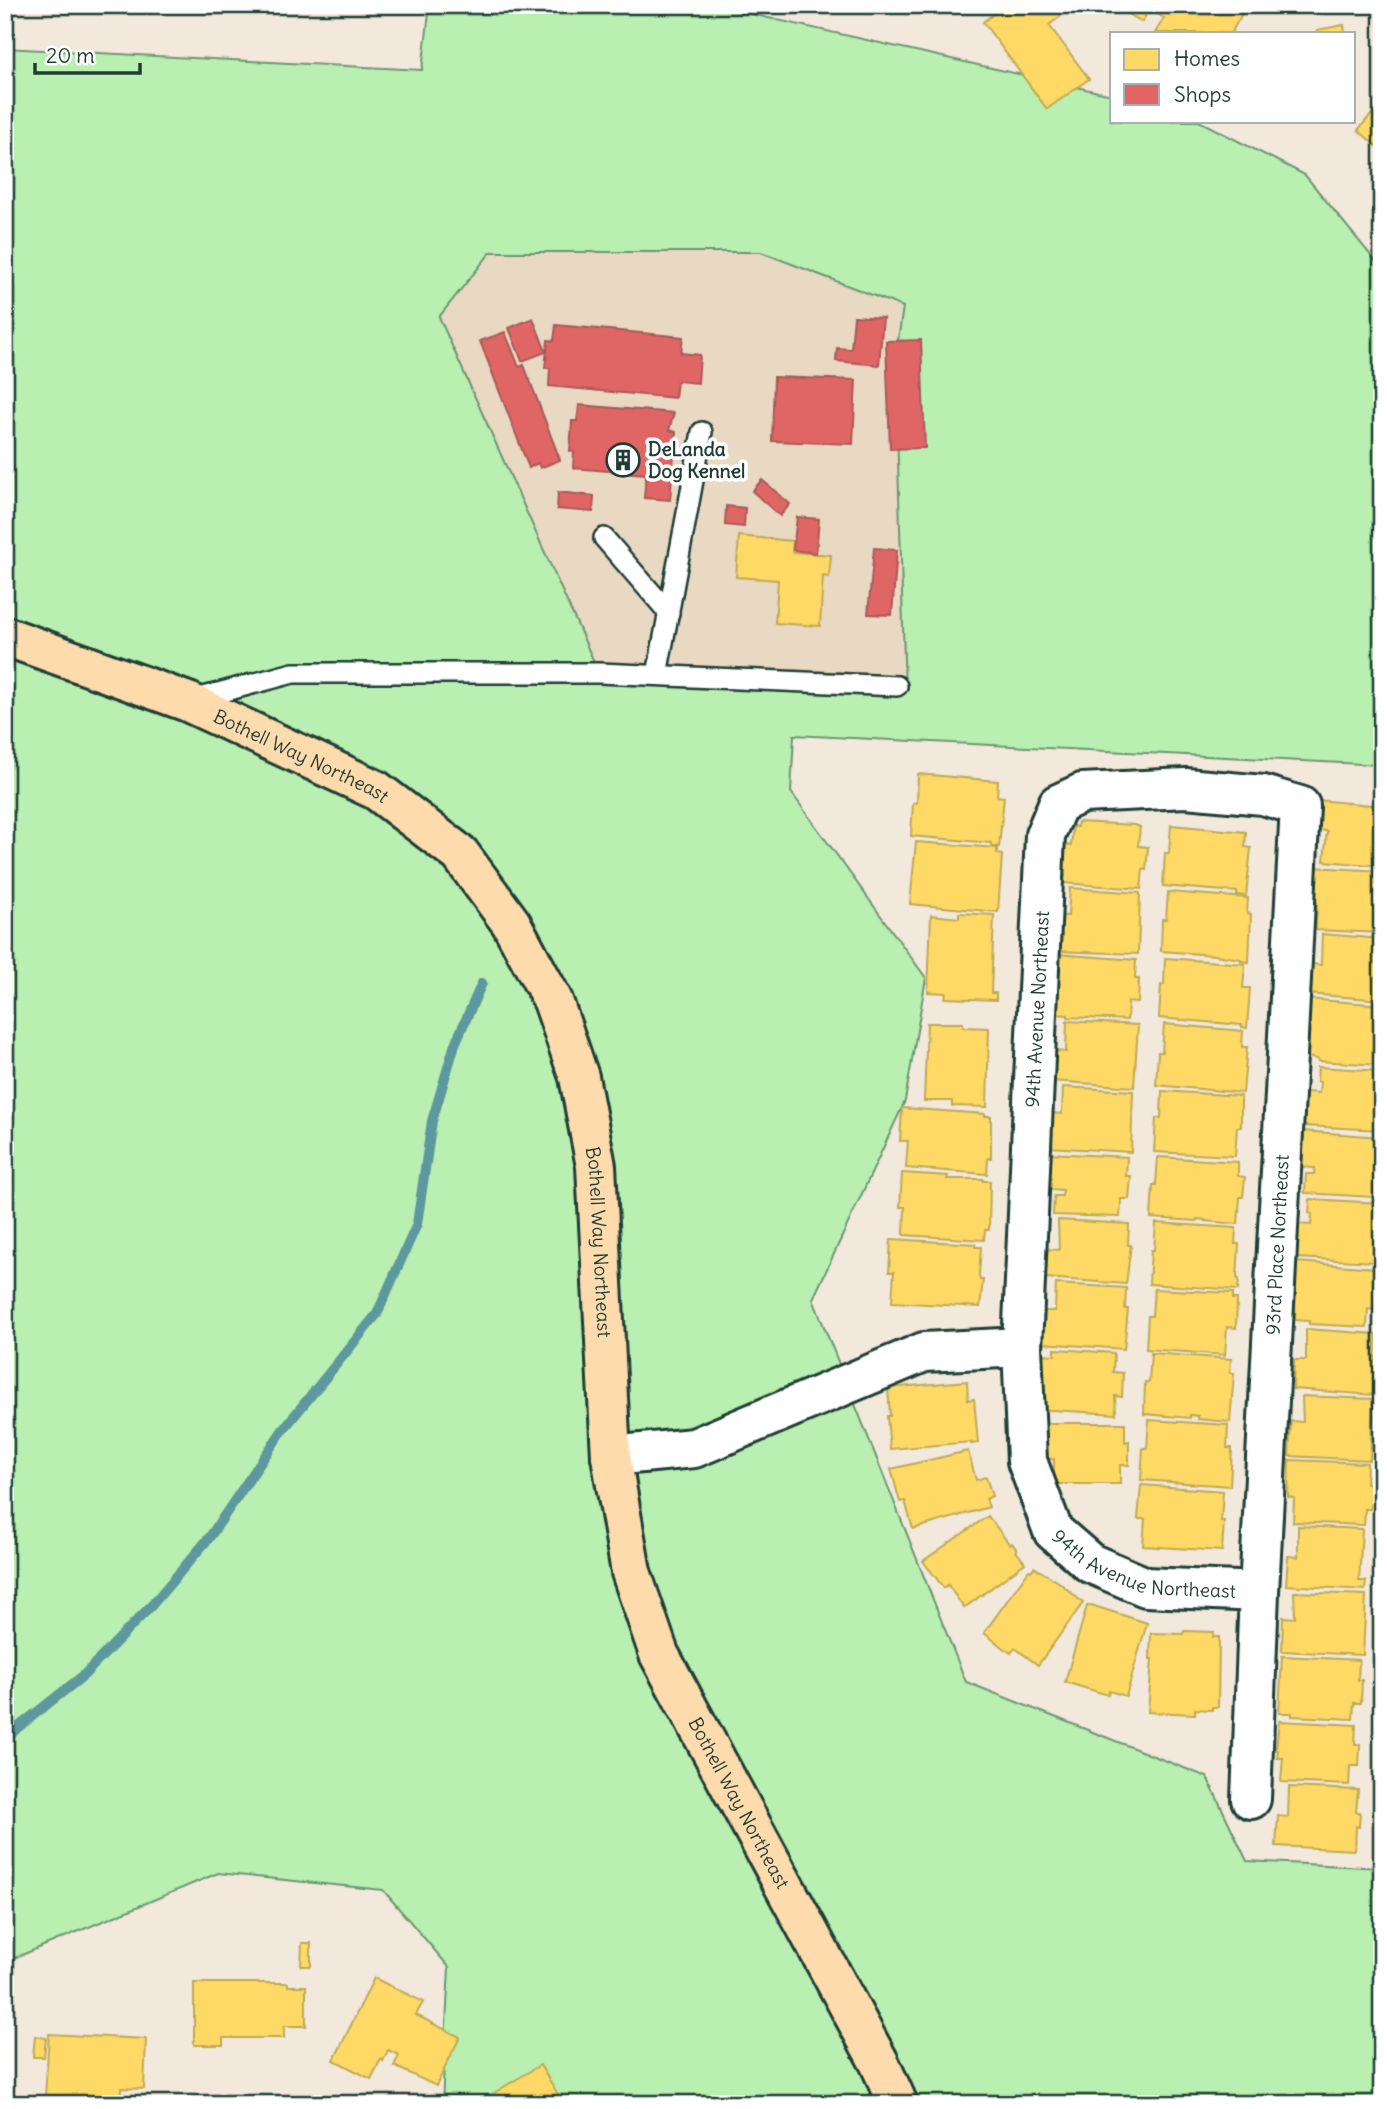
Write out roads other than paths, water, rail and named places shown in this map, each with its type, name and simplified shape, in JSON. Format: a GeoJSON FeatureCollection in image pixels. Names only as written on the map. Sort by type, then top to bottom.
{"type":"FeatureCollection","features":[{"type":"Feature","properties":{"kind":"main road","name":"Bothell Way Northeast"},"geometry":{"type":"LineString","coordinates":[[5,636],[188,702],[376,790],[460,854],[511,923],[553,1001],[579,1077],[596,1166],[611,1455],[631,1572],[659,1654],[879,2062],[898,2104]]}},
{"type":"Feature","properties":{"kind":"street","name":"94th Avenue Northeast"},"geometry":{"type":"LineString","coordinates":[[1186,788],[1082,793],[1058,804],[1045,835],[1022,1347],[1027,1461],[1053,1531],[1090,1563],[1146,1587],[1259,1591]]}},
{"type":"Feature","properties":{"kind":"street","name":"93rd Place Northeast"},"geometry":{"type":"LineString","coordinates":[[1186,788],[1263,795],[1300,806],[1259,1591],[1251,1799]]}},
{"type":"Feature","properties":{"kind":"street"},"geometry":{"type":"LineString","coordinates":[[611,1455],[694,1448],[924,1352],[1022,1347]]}},
{"type":"Feature","properties":{"kind":"lane"},"geometry":{"type":"LineString","coordinates":[[657,676],[702,432]]}},
{"type":"Feature","properties":{"kind":"lane"},"geometry":{"type":"LineString","coordinates":[[604,538],[669,612]]}},
{"type":"Feature","properties":{"kind":"lane"},"geometry":{"type":"LineString","coordinates":[[188,702],[293,673],[585,673],[897,686]]}},
{"type":"Feature","properties":{"kind":"waterway"},"geometry":{"type":"LineString","coordinates":[[5,1741],[16,1729],[84,1675],[151,1606],[209,1538],[282,1431],[377,1314],[417,1224],[432,1121],[455,1044],[482,983]]}},
{"type":"Feature","properties":{"kind":"place","name":"DeLanda Dog Kennel"},"geometry":{"type":"Point","coordinates":[623,460]}}]}
